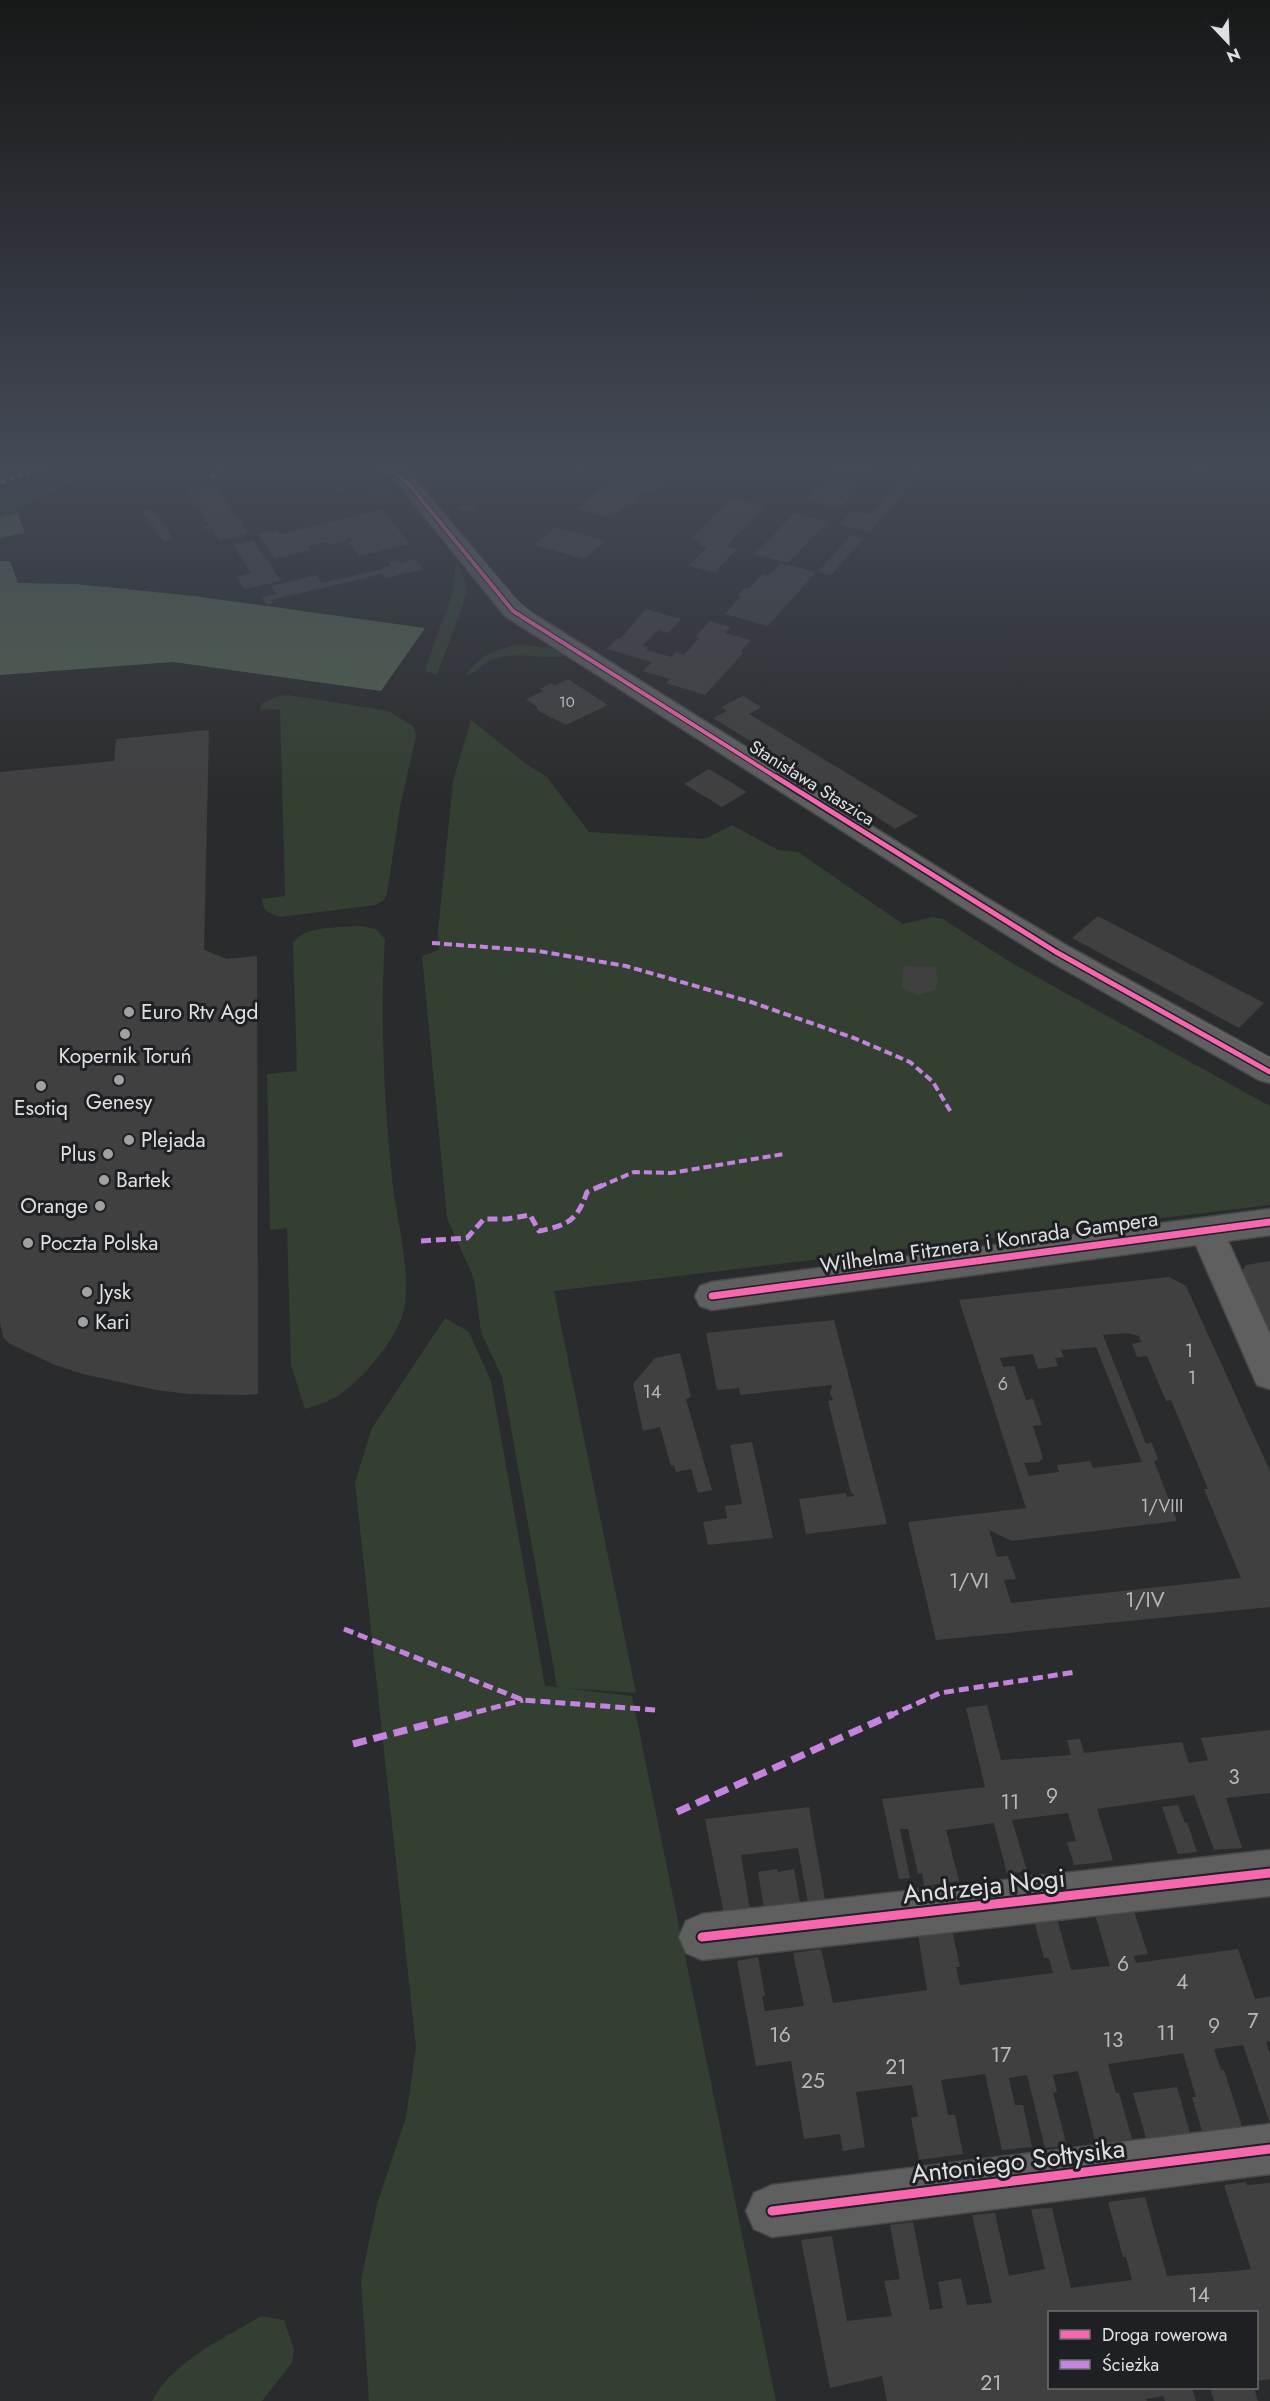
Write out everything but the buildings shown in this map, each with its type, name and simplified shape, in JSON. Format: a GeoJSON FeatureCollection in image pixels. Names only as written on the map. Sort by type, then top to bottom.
{"type":"FeatureCollection","features":[{"type":"Feature","properties":{"kind":"street","name":"Stanisława Staszica"},"geometry":{"type":"LineString","coordinates":[[486,575],[513,611],[972,901],[1056,952],[1270,1072]]}},
{"type":"Feature","properties":{"kind":"street","name":"Wilhelma Fitznera i Konrada Gampera"},"geometry":{"type":"LineString","coordinates":[[712,1296],[1270,1222]]}},
{"type":"Feature","properties":{"kind":"street"},"geometry":{"type":"LineString","coordinates":[[1206,1230],[1270,1374]]}},
{"type":"Feature","properties":{"kind":"street","name":"Andrzeja Nogi"},"geometry":{"type":"LineString","coordinates":[[702,1937],[1270,1873]]}},
{"type":"Feature","properties":{"kind":"street","name":"Antoniego Sołtysika"},"geometry":{"type":"LineString","coordinates":[[772,2211],[1270,2150]]}},
{"type":"Feature","properties":{"kind":"green space"},"geometry":{"type":"Polygon","coordinates":[[[0,575],[15,575],[18,583],[75,584],[194,596],[425,628],[381,691],[173,662],[0,675],[0,575]]]}},
{"type":"Feature","properties":{"kind":"green space"},"geometry":{"type":"Polygon","coordinates":[[[454,575],[462,575],[467,588],[462,608],[437,674],[427,672],[425,670],[452,594],[454,575]]]}},
{"type":"Feature","properties":{"kind":"green space"},"geometry":{"type":"Polygon","coordinates":[[[520,645],[552,648],[565,656],[503,657],[490,661],[466,675],[483,657],[504,648],[520,645]]]}},
{"type":"Feature","properties":{"kind":"green space"},"geometry":{"type":"Polygon","coordinates":[[[288,695],[389,711],[414,727],[416,736],[400,807],[387,894],[384,900],[376,905],[280,917],[270,913],[264,907],[262,899],[285,896],[280,709],[260,710],[261,704],[278,696],[288,695]]]}},
{"type":"Feature","properties":{"kind":"green space"},"geometry":{"type":"Polygon","coordinates":[[[471,720],[529,766],[546,776],[589,832],[705,839],[732,825],[778,850],[798,852],[903,924],[933,917],[943,919],[1015,965],[1270,1106],[1270,1205],[554,1291],[636,1693],[565,1688],[632,1696],[776,2401],[369,2401],[361,2280],[377,2204],[406,2117],[416,2047],[355,1482],[372,1428],[445,1318],[469,1332],[491,1381],[545,1686],[557,1687],[502,1377],[481,1332],[474,1279],[447,1218],[422,956],[439,950],[438,931],[453,781],[471,720]]]}},
{"type":"Feature","properties":{"kind":"green space"},"geometry":{"type":"Polygon","coordinates":[[[359,926],[376,929],[385,939],[383,1029],[385,1089],[392,1179],[405,1263],[406,1296],[400,1321],[379,1356],[352,1385],[338,1396],[305,1409],[291,1365],[287,1228],[270,1230],[267,1074],[297,1071],[293,943],[298,937],[314,930],[359,926]]]}},
{"type":"Feature","properties":{"kind":"green space"},"geometry":{"type":"Polygon","coordinates":[[[261,2316],[284,2320],[294,2349],[292,2363],[262,2401],[152,2401],[161,2387],[186,2362],[261,2316]]]}},
{"type":"Feature","properties":{"kind":"tram line"},"geometry":{"type":"LineString","coordinates":[[494,575],[513,597],[539,620],[1006,912],[1082,957],[1270,1058]]}},
{"type":"Feature","properties":{"kind":"marked path"},"geometry":{"type":"LineString","coordinates":[[432,943],[538,951],[626,966],[751,1002],[854,1038],[910,1062],[933,1082],[952,1114]]}},
{"type":"Feature","properties":{"kind":"marked path"},"geometry":{"type":"LineString","coordinates":[[421,1241],[467,1238],[484,1219],[507,1219],[530,1215],[539,1231],[550,1229],[571,1221],[580,1210],[587,1192],[634,1172],[671,1173],[784,1154]]}},
{"type":"Feature","properties":{"kind":"marked path"},"geometry":{"type":"LineString","coordinates":[[344,1629],[523,1700],[656,1710]]}},
{"type":"Feature","properties":{"kind":"marked path"},"geometry":{"type":"LineString","coordinates":[[677,1812],[940,1693],[1076,1672]]}},
{"type":"Feature","properties":{"kind":"marked path"},"geometry":{"type":"LineString","coordinates":[[353,1744],[523,1700]]}},
{"type":"Feature","properties":{"kind":"cycle path"},"geometry":{"type":"LineString","coordinates":[[483,575],[513,611],[972,901],[1056,952],[1270,1072]]}},
{"type":"Feature","properties":{"kind":"cycle path"},"geometry":{"type":"LineString","coordinates":[[712,1296],[1270,1222]]}},
{"type":"Feature","properties":{"kind":"cycle path"},"geometry":{"type":"LineString","coordinates":[[702,1937],[1270,1873]]}},
{"type":"Feature","properties":{"kind":"cycle path"},"geometry":{"type":"LineString","coordinates":[[772,2211],[1270,2149]]}},
{"type":"Feature","properties":{"kind":"place","name":"Euro Rtv Agd"},"geometry":{"type":"Point","coordinates":[129,1012]}},
{"type":"Feature","properties":{"kind":"place","name":"Kopernik Toruń"},"geometry":{"type":"Point","coordinates":[125,1034]}},
{"type":"Feature","properties":{"kind":"place","name":"Genesy"},"geometry":{"type":"Point","coordinates":[119,1080]}},
{"type":"Feature","properties":{"kind":"place","name":"Esotiq"},"geometry":{"type":"Point","coordinates":[41,1086]}},
{"type":"Feature","properties":{"kind":"place","name":"Plejada"},"geometry":{"type":"Point","coordinates":[129,1140]}},
{"type":"Feature","properties":{"kind":"place","name":"Plus"},"geometry":{"type":"Point","coordinates":[108,1154]}},
{"type":"Feature","properties":{"kind":"place","name":"Bartek"},"geometry":{"type":"Point","coordinates":[104,1180]}},
{"type":"Feature","properties":{"kind":"place","name":"Orange"},"geometry":{"type":"Point","coordinates":[100,1206]}},
{"type":"Feature","properties":{"kind":"place","name":"Poczta Polska"},"geometry":{"type":"Point","coordinates":[28,1243]}},
{"type":"Feature","properties":{"kind":"place","name":"Jysk"},"geometry":{"type":"Point","coordinates":[87,1292]}},
{"type":"Feature","properties":{"kind":"place","name":"Kari"},"geometry":{"type":"Point","coordinates":[83,1322]}}]}
